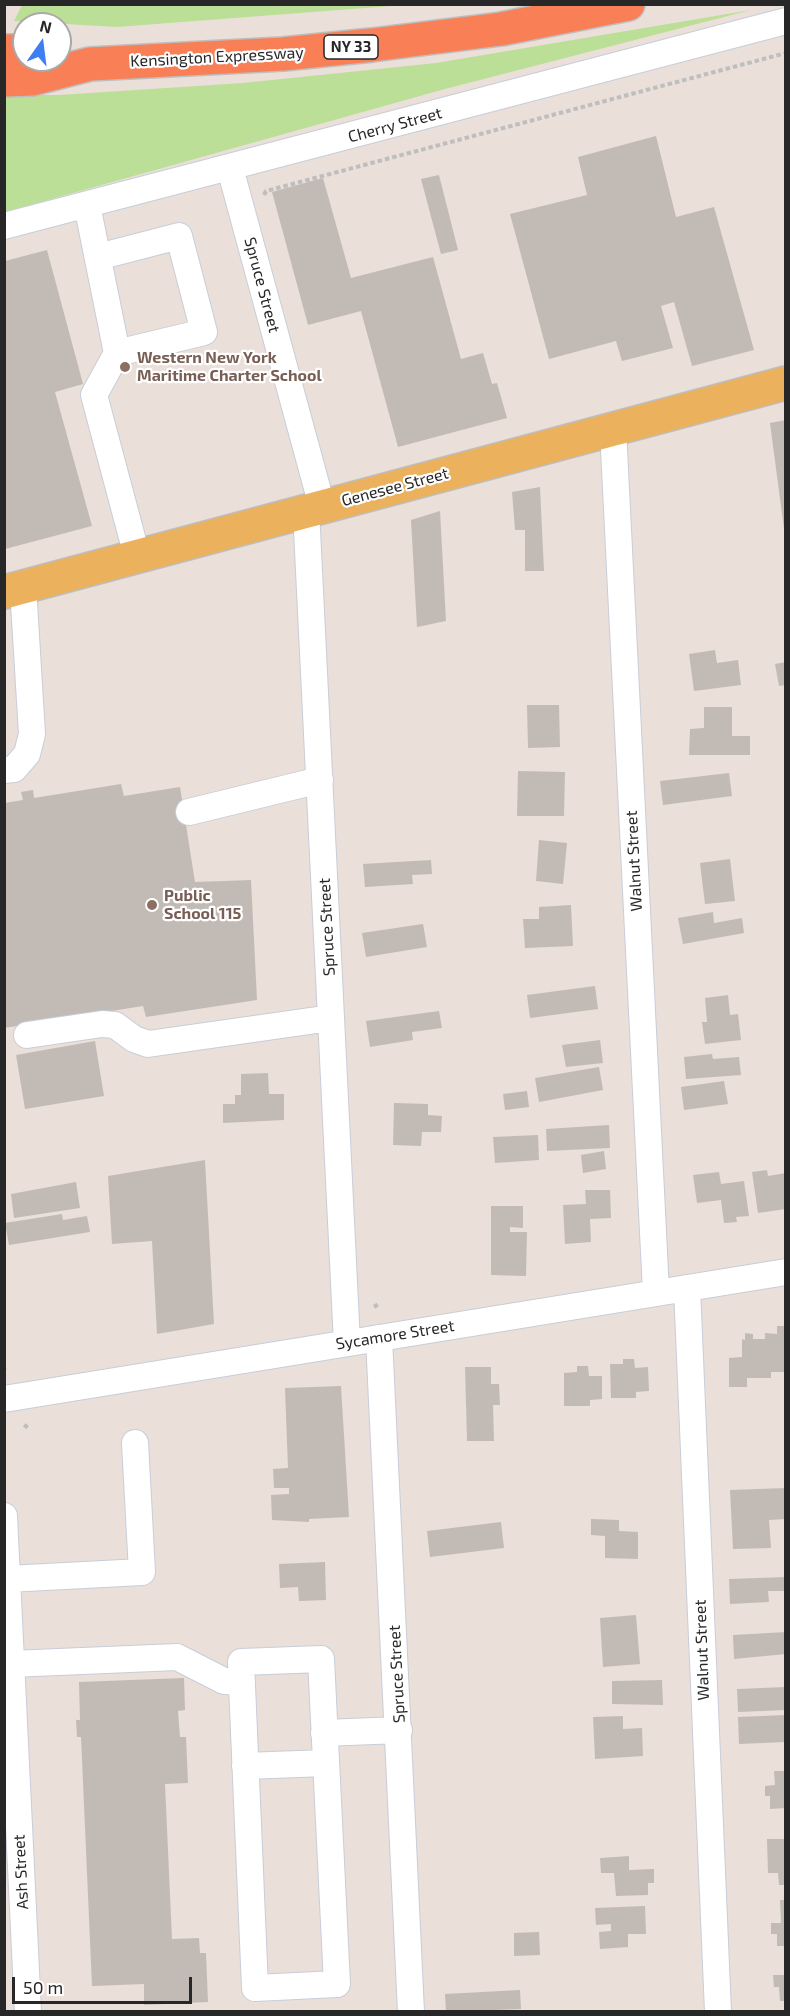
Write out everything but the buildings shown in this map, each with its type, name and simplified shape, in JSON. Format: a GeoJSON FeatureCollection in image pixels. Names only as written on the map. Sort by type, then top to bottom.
{"type":"FeatureCollection","features":[{"type":"Feature","properties":{"kind":"highway","name":"Kensington Expressway"},"geometry":{"type":"LineString","coordinates":[[4,80],[32,79],[75,61],[283,54],[372,45],[501,28],[628,4]]}},
{"type":"Feature","properties":{"kind":"main road","name":"Genesee Street"},"geometry":{"type":"LineString","coordinates":[[14,590],[786,383]]}},
{"type":"Feature","properties":{"kind":"street","name":"Cherry Street"},"geometry":{"type":"LineString","coordinates":[[4,226],[786,21]]}},
{"type":"Feature","properties":{"kind":"street","name":"Spruce Street"},"geometry":{"type":"LineString","coordinates":[[230,168],[314,508],[320,780],[347,1343]]}},
{"type":"Feature","properties":{"kind":"street"},"geometry":{"type":"LineString","coordinates":[[87,205],[117,353],[94,395],[137,556]]}},
{"type":"Feature","properties":{"kind":"street"},"geometry":{"type":"LineString","coordinates":[[98,257],[179,236],[204,332],[117,353]]}},
{"type":"Feature","properties":{"kind":"street","name":"Walnut Street"},"geometry":{"type":"LineString","coordinates":[[613,429],[656,1292]]}},
{"type":"Feature","properties":{"kind":"street"},"geometry":{"type":"LineString","coordinates":[[4,770],[14,769],[27,754],[32,734],[14,590]]}},
{"type":"Feature","properties":{"kind":"street"},"geometry":{"type":"LineString","coordinates":[[189,812],[320,780]]}},
{"type":"Feature","properties":{"kind":"street"},"geometry":{"type":"LineString","coordinates":[[27,1035],[102,1024],[115,1025],[134,1039],[148,1044],[331,1018]]}},
{"type":"Feature","properties":{"kind":"street","name":"Sycamore Street"},"geometry":{"type":"LineString","coordinates":[[4,1399],[786,1272]]}},
{"type":"Feature","properties":{"kind":"street","name":"Walnut Street"},"geometry":{"type":"LineString","coordinates":[[687,1288],[718,2012]]}},
{"type":"Feature","properties":{"kind":"street","name":"Spruce Street"},"geometry":{"type":"LineString","coordinates":[[379,1338],[411,2012]]}},
{"type":"Feature","properties":{"kind":"street"},"geometry":{"type":"LineString","coordinates":[[7,1579],[141,1572],[135,1443]]}},
{"type":"Feature","properties":{"kind":"street","name":"Ash Street"},"geometry":{"type":"LineString","coordinates":[[4,1516],[28,2012]]}},
{"type":"Feature","properties":{"kind":"street"},"geometry":{"type":"LineString","coordinates":[[11,1664],[177,1657],[224,1681],[242,1682]]}},
{"type":"Feature","properties":{"kind":"street"},"geometry":{"type":"LineString","coordinates":[[321,1659],[337,1984],[255,1988],[242,1682],[241,1662],[321,1659]]}},
{"type":"Feature","properties":{"kind":"street"},"geometry":{"type":"LineString","coordinates":[[324,1733],[399,1730]]}},
{"type":"Feature","properties":{"kind":"street"},"geometry":{"type":"LineString","coordinates":[[246,1766],[326,1763]]}},
{"type":"Feature","properties":{"kind":"path","name":"Cherry Street"},"geometry":{"type":"LineString","coordinates":[[264,195],[266,191],[786,53]]}},
{"type":"Feature","properties":{"kind":"path"},"geometry":{"type":"LineString","coordinates":[[374,1307],[380,1303]]}},
{"type":"Feature","properties":{"kind":"path"},"geometry":{"type":"LineString","coordinates":[[24,1425],[30,1429]]}},
{"type":"Feature","properties":{"kind":"green space"},"geometry":{"type":"Polygon","coordinates":[[[22,4],[404,5],[117,27],[72,24],[72,12],[18,12],[22,4]]]}},
{"type":"Feature","properties":{"kind":"green space"},"geometry":{"type":"Polygon","coordinates":[[[751,10],[445,89],[5,212],[5,95],[59,95],[243,83],[436,63],[751,10]]]}},
{"type":"Feature","properties":{"kind":"place","name":"Western New York Maritime Charter School"},"geometry":{"type":"Point","coordinates":[125,367]}},
{"type":"Feature","properties":{"kind":"place","name":"Public School 115"},"geometry":{"type":"Point","coordinates":[152,905]}}]}
